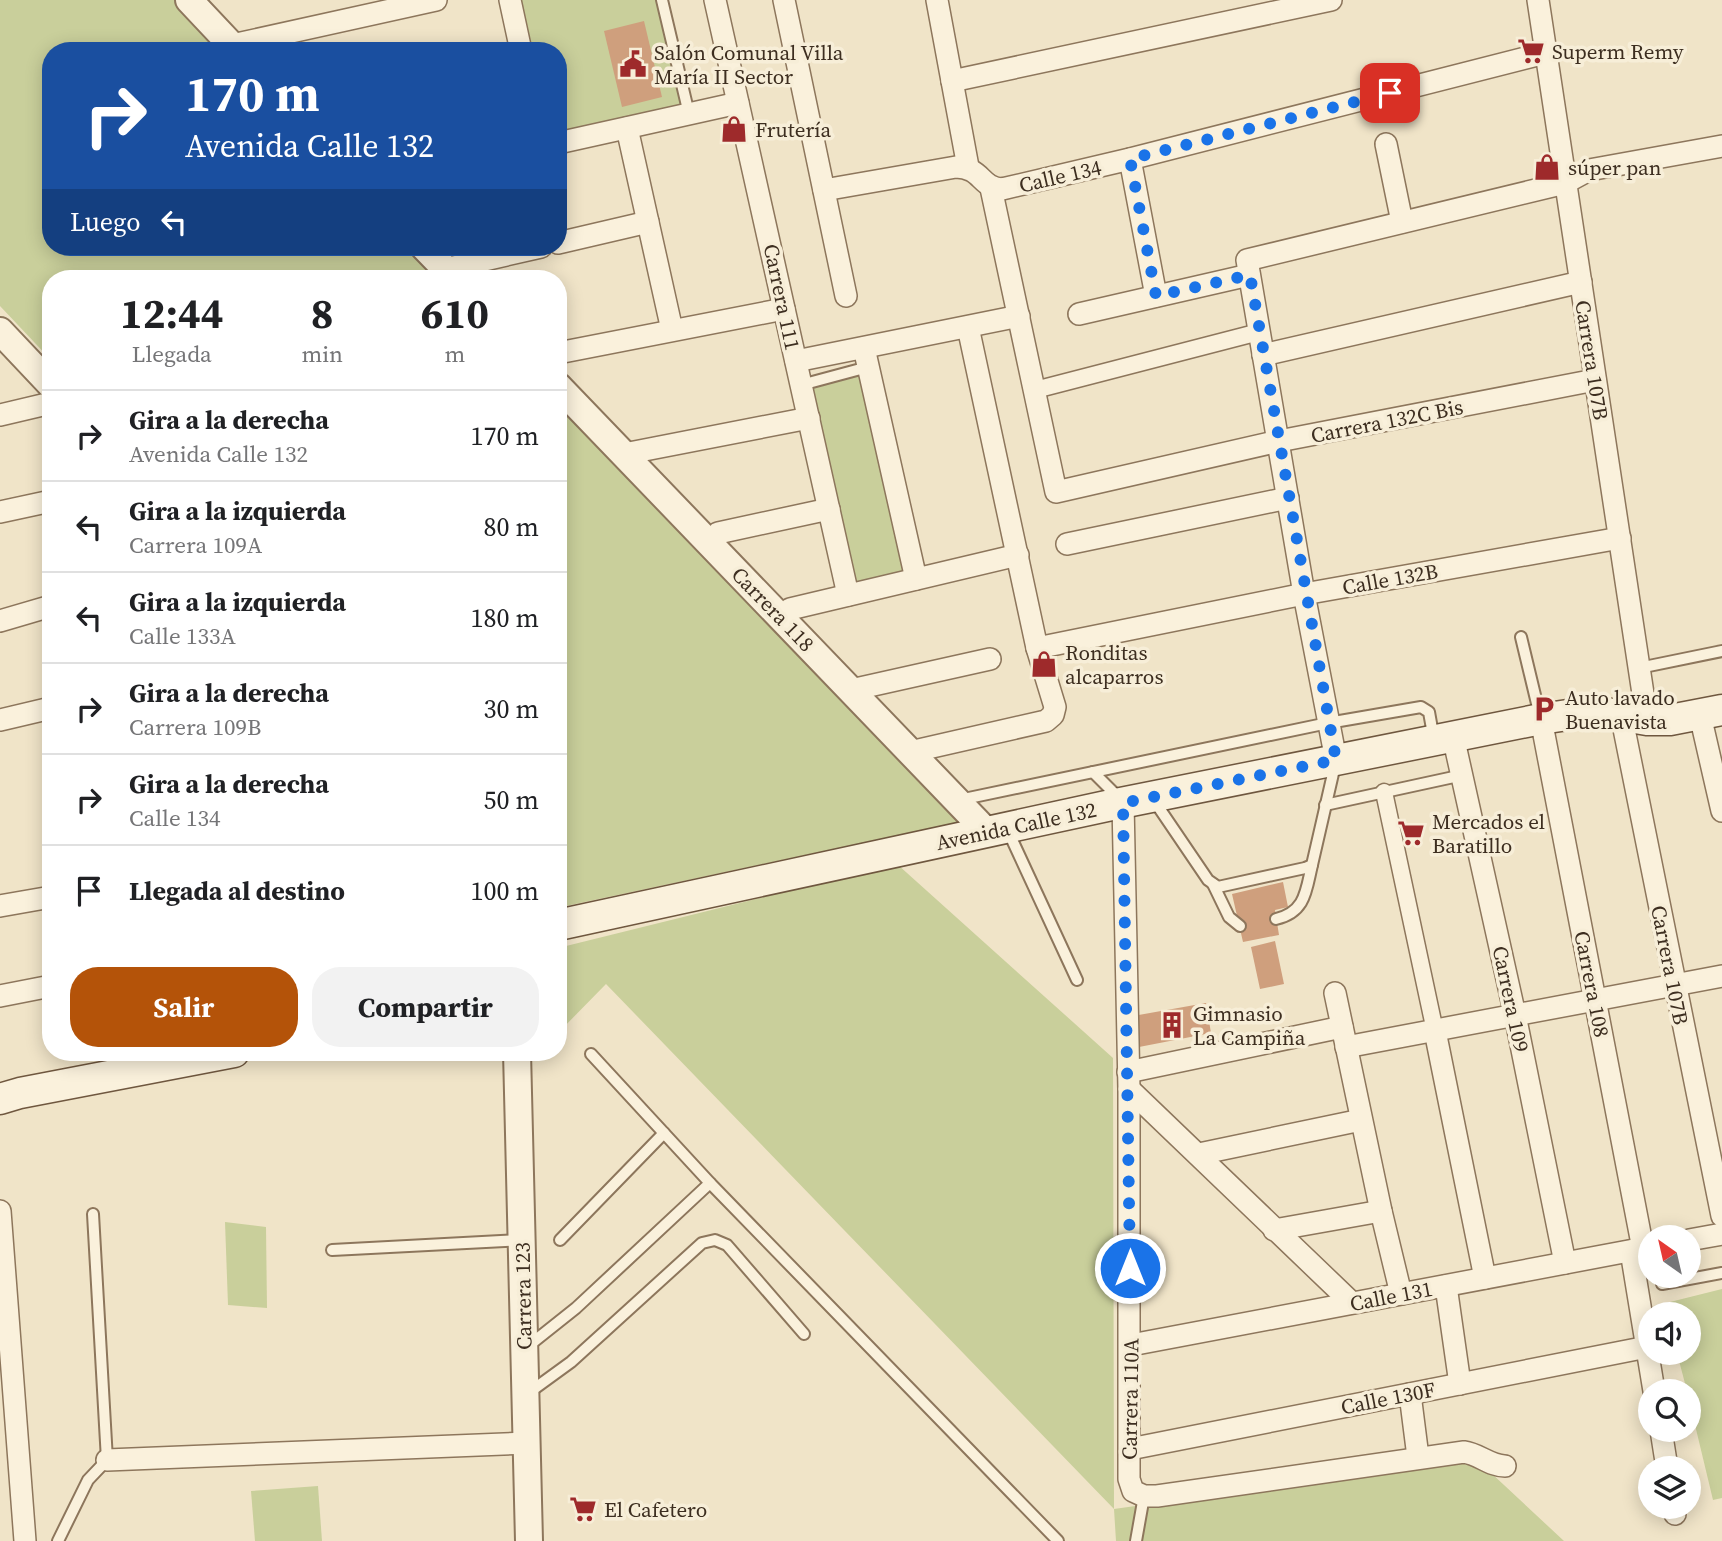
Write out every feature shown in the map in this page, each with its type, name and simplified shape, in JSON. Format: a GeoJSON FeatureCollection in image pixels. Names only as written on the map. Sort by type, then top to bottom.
{"type":"FeatureCollection","features":[{"type":"Feature","properties":{"kind":"main road","name":"Avenida Calle 132"},"geometry":{"type":"LineString","coordinates":[[567,923],[1138,800],[1541,719],[1594,711],[1670,720],[1711,713]]}},
{"type":"Feature","properties":{"kind":"main road"},"geometry":{"type":"LineString","coordinates":[[0,1099],[171,1061]]}},
{"type":"Feature","properties":{"kind":"street"},"geometry":{"type":"LineString","coordinates":[[189,0],[229,42]]}},
{"type":"Feature","properties":{"kind":"street"},"geometry":{"type":"LineString","coordinates":[[260,42],[436,0]]}},
{"type":"Feature","properties":{"kind":"street"},"geometry":{"type":"LineString","coordinates":[[510,0],[519,42]]}},
{"type":"Feature","properties":{"kind":"street","name":"Carrera 111"},"geometry":{"type":"LineString","coordinates":[[715,0],[848,595]]}},
{"type":"Feature","properties":{"kind":"street"},"geometry":{"type":"LineString","coordinates":[[784,0],[846,296]]}},
{"type":"Feature","properties":{"kind":"street"},"geometry":{"type":"LineString","coordinates":[[824,190],[968,167],[937,0]]}},
{"type":"Feature","properties":{"kind":"street"},"geometry":{"type":"LineString","coordinates":[[952,81],[1331,0]]}},
{"type":"Feature","properties":{"kind":"street","name":"Carrera 107B"},"geometry":{"type":"LineString","coordinates":[[1538,0],[1639,668],[1634,717],[1674,985],[1714,1137],[1722,1216]]}},
{"type":"Feature","properties":{"kind":"street","name":"Calle 134"},"geometry":{"type":"LineString","coordinates":[[968,167],[991,188],[1002,190],[1545,53]]}},
{"type":"Feature","properties":{"kind":"street"},"geometry":{"type":"LineString","coordinates":[[567,141],[738,103]]}},
{"type":"Feature","properties":{"kind":"street"},"geometry":{"type":"LineString","coordinates":[[627,128],[672,330]]}},
{"type":"Feature","properties":{"kind":"street"},"geometry":{"type":"LineString","coordinates":[[1386,144],[1402,222]]}},
{"type":"Feature","properties":{"kind":"street"},"geometry":{"type":"LineString","coordinates":[[1079,314],[1156,296],[1402,222],[1565,183],[1589,170],[1722,146]]}},
{"type":"Feature","properties":{"kind":"street"},"geometry":{"type":"LineString","coordinates":[[1130,159],[1156,296]]}},
{"type":"Feature","properties":{"kind":"street"},"geometry":{"type":"LineString","coordinates":[[991,188],[1035,390],[1259,332]]}},
{"type":"Feature","properties":{"kind":"street"},"geometry":{"type":"LineString","coordinates":[[567,241],[648,222]]}},
{"type":"Feature","properties":{"kind":"street"},"geometry":{"type":"LineString","coordinates":[[432,256],[445,270]]}},
{"type":"Feature","properties":{"kind":"street"},"geometry":{"type":"LineString","coordinates":[[463,270],[510,256]]}},
{"type":"Feature","properties":{"kind":"street"},"geometry":{"type":"LineString","coordinates":[[1248,268],[1304,594],[1336,760]]}},
{"type":"Feature","properties":{"kind":"street"},"geometry":{"type":"LineString","coordinates":[[1263,355],[1581,282]]}},
{"type":"Feature","properties":{"kind":"street"},"geometry":{"type":"LineString","coordinates":[[567,351],[784,309]]}},
{"type":"Feature","properties":{"kind":"street"},"geometry":{"type":"LineString","coordinates":[[796,361],[866,357],[968,327],[1019,316]]}},
{"type":"Feature","properties":{"kind":"street"},"geometry":{"type":"LineString","coordinates":[[910,752],[1046,721],[1053,715],[1055,707],[1037,648],[968,327]]}},
{"type":"Feature","properties":{"kind":"street"},"geometry":{"type":"LineString","coordinates":[[0,331],[42,375]]}},
{"type":"Feature","properties":{"kind":"street"},"geometry":{"type":"LineString","coordinates":[[866,357],[916,579]]}},
{"type":"Feature","properties":{"kind":"street","name":"Carrera 132C Bis"},"geometry":{"type":"LineString","coordinates":[[1035,390],[1056,492],[1279,441],[1595,380]]}},
{"type":"Feature","properties":{"kind":"street","name":"Carrera 118"},"geometry":{"type":"LineString","coordinates":[[567,395],[957,801],[997,830]]}},
{"type":"Feature","properties":{"kind":"street"},"geometry":{"type":"LineString","coordinates":[[0,415],[42,404]]}},
{"type":"Feature","properties":{"kind":"street"},"geometry":{"type":"LineString","coordinates":[[624,454],[808,418]]}},
{"type":"Feature","properties":{"kind":"street"},"geometry":{"type":"LineString","coordinates":[[1067,544],[1288,498]]}},
{"type":"Feature","properties":{"kind":"street"},"geometry":{"type":"LineString","coordinates":[[0,512],[42,503]]}},
{"type":"Feature","properties":{"kind":"street"},"geometry":{"type":"LineString","coordinates":[[718,533],[829,509]]}},
{"type":"Feature","properties":{"kind":"street","name":"Calle 132B"},"geometry":{"type":"LineString","coordinates":[[1037,648],[1304,594],[1620,538]]}},
{"type":"Feature","properties":{"kind":"street"},"geometry":{"type":"LineString","coordinates":[[790,609],[1018,555]]}},
{"type":"Feature","properties":{"kind":"street"},"geometry":{"type":"LineString","coordinates":[[0,621],[42,609]]}},
{"type":"Feature","properties":{"kind":"street"},"geometry":{"type":"LineString","coordinates":[[851,690],[990,659]]}},
{"type":"Feature","properties":{"kind":"street"},"geometry":{"type":"LineString","coordinates":[[0,720],[42,710]]}},
{"type":"Feature","properties":{"kind":"street"},"geometry":{"type":"LineString","coordinates":[[1711,713],[1722,811]]}},
{"type":"Feature","properties":{"kind":"street","name":"Carrera 108"},"geometry":{"type":"LineString","coordinates":[[1541,719],[1638,1233]]}},
{"type":"Feature","properties":{"kind":"street","name":"Carrera 109"},"geometry":{"type":"LineString","coordinates":[[1444,738],[1463,775],[1516,1015],[1565,1263]]}},
{"type":"Feature","properties":{"kind":"street"},"geometry":{"type":"LineString","coordinates":[[1384,792],[1485,1278]]}},
{"type":"Feature","properties":{"kind":"street","name":"Carrera 110A"},"geometry":{"type":"LineString","coordinates":[[1138,800],[1129,1081],[1129,1479],[1139,1493]]}},
{"type":"Feature","properties":{"kind":"street"},"geometry":{"type":"LineString","coordinates":[[0,906],[42,899]]}},
{"type":"Feature","properties":{"kind":"street"},"geometry":{"type":"LineString","coordinates":[[1129,1081],[1344,1037],[1435,1031],[1722,976]]}},
{"type":"Feature","properties":{"kind":"street"},"geometry":{"type":"LineString","coordinates":[[0,996],[42,988]]}},
{"type":"Feature","properties":{"kind":"street"},"geometry":{"type":"LineString","coordinates":[[1335,993],[1401,1294]]}},
{"type":"Feature","properties":{"kind":"street","name":"Carrera 123"},"geometry":{"type":"LineString","coordinates":[[517,1061],[529,1541]]}},
{"type":"Feature","properties":{"kind":"street"},"geometry":{"type":"LineString","coordinates":[[1129,1081],[1274,1230],[1352,1303]]}},
{"type":"Feature","properties":{"kind":"street"},"geometry":{"type":"LineString","coordinates":[[1199,1154],[1362,1120]]}},
{"type":"Feature","properties":{"kind":"street"},"geometry":{"type":"LineString","coordinates":[[0,1211],[3,1284],[25,1541]]}},
{"type":"Feature","properties":{"kind":"street"},"geometry":{"type":"LineString","coordinates":[[1274,1230],[1381,1211]]}},
{"type":"Feature","properties":{"kind":"street"},"geometry":{"type":"LineString","coordinates":[[1701,1238],[1722,1234]]}},
{"type":"Feature","properties":{"kind":"street","name":"Calle 131"},"geometry":{"type":"LineString","coordinates":[[1131,1345],[1638,1250]]}},
{"type":"Feature","properties":{"kind":"street"},"geometry":{"type":"LineString","coordinates":[[1446,1286],[1460,1384]]}},
{"type":"Feature","properties":{"kind":"street","name":"Calle 130F"},"geometry":{"type":"LineString","coordinates":[[1130,1449],[1638,1349]]}},
{"type":"Feature","properties":{"kind":"street"},"geometry":{"type":"LineString","coordinates":[[1410,1394],[1418,1457]]}},
{"type":"Feature","properties":{"kind":"street"},"geometry":{"type":"LineString","coordinates":[[107,1460],[527,1443]]}},
{"type":"Feature","properties":{"kind":"street"},"geometry":{"type":"LineString","coordinates":[[1139,1493],[1171,1494],[1464,1451],[1496,1466],[1504,1466]]}},
{"type":"Feature","properties":{"kind":"lane"},"geometry":{"type":"LineString","coordinates":[[662,0],[689,114]]}},
{"type":"Feature","properties":{"kind":"lane"},"geometry":{"type":"LineString","coordinates":[[801,385],[866,357]]}},
{"type":"Feature","properties":{"kind":"lane"},"geometry":{"type":"LineString","coordinates":[[1521,637],[1541,719]]}},
{"type":"Feature","properties":{"kind":"lane"},"geometry":{"type":"LineString","coordinates":[[1639,668],[1722,651]]}},
{"type":"Feature","properties":{"kind":"lane"},"geometry":{"type":"LineString","coordinates":[[957,801],[1328,723],[1426,708],[1444,738]]}},
{"type":"Feature","properties":{"kind":"lane"},"geometry":{"type":"LineString","coordinates":[[1276,919],[1297,909],[1304,898],[1336,760]]}},
{"type":"Feature","properties":{"kind":"lane"},"geometry":{"type":"LineString","coordinates":[[1093,772],[1138,800],[1208,880],[1218,887],[1305,868],[1312,864]]}},
{"type":"Feature","properties":{"kind":"lane"},"geometry":{"type":"LineString","coordinates":[[1325,805],[1463,775]]}},
{"type":"Feature","properties":{"kind":"lane"},"geometry":{"type":"LineString","coordinates":[[997,830],[1077,979]]}},
{"type":"Feature","properties":{"kind":"lane"},"geometry":{"type":"LineString","coordinates":[[1213,884],[1229,917],[1240,926]]}},
{"type":"Feature","properties":{"kind":"lane"},"geometry":{"type":"LineString","coordinates":[[591,1054],[710,1183],[1058,1541]]}},
{"type":"Feature","properties":{"kind":"lane"},"geometry":{"type":"LineString","coordinates":[[560,1240],[664,1133]]}},
{"type":"Feature","properties":{"kind":"lane"},"geometry":{"type":"LineString","coordinates":[[524,1349],[576,1308],[710,1183]]}},
{"type":"Feature","properties":{"kind":"lane"},"geometry":{"type":"LineString","coordinates":[[58,1541],[88,1480],[107,1460],[93,1214]]}},
{"type":"Feature","properties":{"kind":"lane"},"geometry":{"type":"LineString","coordinates":[[332,1250],[522,1240]]}},
{"type":"Feature","properties":{"kind":"lane"},"geometry":{"type":"LineString","coordinates":[[526,1395],[571,1362],[702,1243],[715,1240],[727,1245],[804,1334]]}},
{"type":"Feature","properties":{"kind":"lane"},"geometry":{"type":"LineString","coordinates":[[1701,1277],[1722,1273]]}},
{"type":"Feature","properties":{"kind":"lane"},"geometry":{"type":"LineString","coordinates":[[1136,1541],[1139,1493]]}},
{"type":"Feature","properties":{"kind":"green space"},"geometry":{"type":"Polygon","coordinates":[[[0,0],[179,0],[219,42],[42,42],[42,256],[424,256],[437,270],[42,270],[42,350],[0,306],[0,0]]]}},
{"type":"Feature","properties":{"kind":"green space"},"geometry":{"type":"Polygon","coordinates":[[[509,0],[662,0],[689,114],[567,141],[567,42],[519,42],[509,0]]]}},
{"type":"Feature","properties":{"kind":"green space"},"geometry":{"type":"Polygon","coordinates":[[[861,364],[907,574],[852,587],[806,377],[861,364]]]}},
{"type":"Feature","properties":{"kind":"green space"},"geometry":{"type":"Polygon","coordinates":[[[567,407],[960,822],[567,906],[567,407]]]}},
{"type":"Feature","properties":{"kind":"green space"},"geometry":{"type":"Polygon","coordinates":[[[897,864],[1113,1058],[1114,1509],[606,984],[567,1024],[567,946],[897,864]]]}},
{"type":"Feature","properties":{"kind":"green space"},"geometry":{"type":"Polygon","coordinates":[[[225,1222],[266,1227],[267,1308],[228,1305],[225,1222]]]}},
{"type":"Feature","properties":{"kind":"green space"},"geometry":{"type":"Polygon","coordinates":[[[1722,1289],[1722,1498],[1713,1500],[1699,1442],[1701,1379],[1684,1379],[1680,1365],[1701,1365],[1701,1302],[1670,1302],[1722,1289]]]}},
{"type":"Feature","properties":{"kind":"green space"},"geometry":{"type":"Polygon","coordinates":[[[1475,1458],[1564,1541],[1116,1541],[1114,1509],[1475,1458]]]}},
{"type":"Feature","properties":{"kind":"green space"},"geometry":{"type":"Polygon","coordinates":[[[318,1486],[322,1541],[255,1541],[251,1491],[318,1486]]]}},
{"type":"Feature","properties":{"kind":"building","name":"Salón Comunal Villa María II Sector"},"geometry":{"type":"Polygon","coordinates":[[[644,21],[662,97],[622,107],[604,31],[644,21]]]}},
{"type":"Feature","properties":{"kind":"building"},"geometry":{"type":"Polygon","coordinates":[[[1283,882],[1288,907],[1275,910],[1279,935],[1243,942],[1232,894],[1283,882]]]}},
{"type":"Feature","properties":{"kind":"building"},"geometry":{"type":"Polygon","coordinates":[[[1275,941],[1284,984],[1260,989],[1251,947],[1275,941]]]}},
{"type":"Feature","properties":{"kind":"building","name":"Gimnasio La Campiña"},"geometry":{"type":"Polygon","coordinates":[[[1206,1003],[1211,1033],[1139,1047],[1133,1016],[1206,1003]]]}},
{"type":"Feature","properties":{"kind":"place","name":"Superm Remy"},"geometry":{"type":"Point","coordinates":[1531,51]}},
{"type":"Feature","properties":{"kind":"place","name":"Salón Comunal Villa María II Sector"},"geometry":{"type":"Point","coordinates":[633,64]}},
{"type":"Feature","properties":{"kind":"place","name":"Frutería"},"geometry":{"type":"Point","coordinates":[734,129]}},
{"type":"Feature","properties":{"kind":"place","name":"súper pan"},"geometry":{"type":"Point","coordinates":[1547,167]}},
{"type":"Feature","properties":{"kind":"place","name":"Ronditas alcaparros"},"geometry":{"type":"Point","coordinates":[1044,664]}},
{"type":"Feature","properties":{"kind":"place","name":"Auto lavado Buenavista"},"geometry":{"type":"Point","coordinates":[1544,709]}},
{"type":"Feature","properties":{"kind":"place","name":"Mercados el Baratillo"},"geometry":{"type":"Point","coordinates":[1411,833]}},
{"type":"Feature","properties":{"kind":"place","name":"Gimnasio La Campiña"},"geometry":{"type":"Point","coordinates":[1172,1025]}},
{"type":"Feature","properties":{"kind":"place","name":"El Cafetero"},"geometry":{"type":"Point","coordinates":[583,1509]}},
{"type":"Feature","properties":{"kind":"route"},"geometry":{"type":"LineString","coordinates":[[1130,1268],[1123,803],[1336,760],[1304,594],[1250,275],[1156,296],[1130,159],[1390,93]]}}]}
